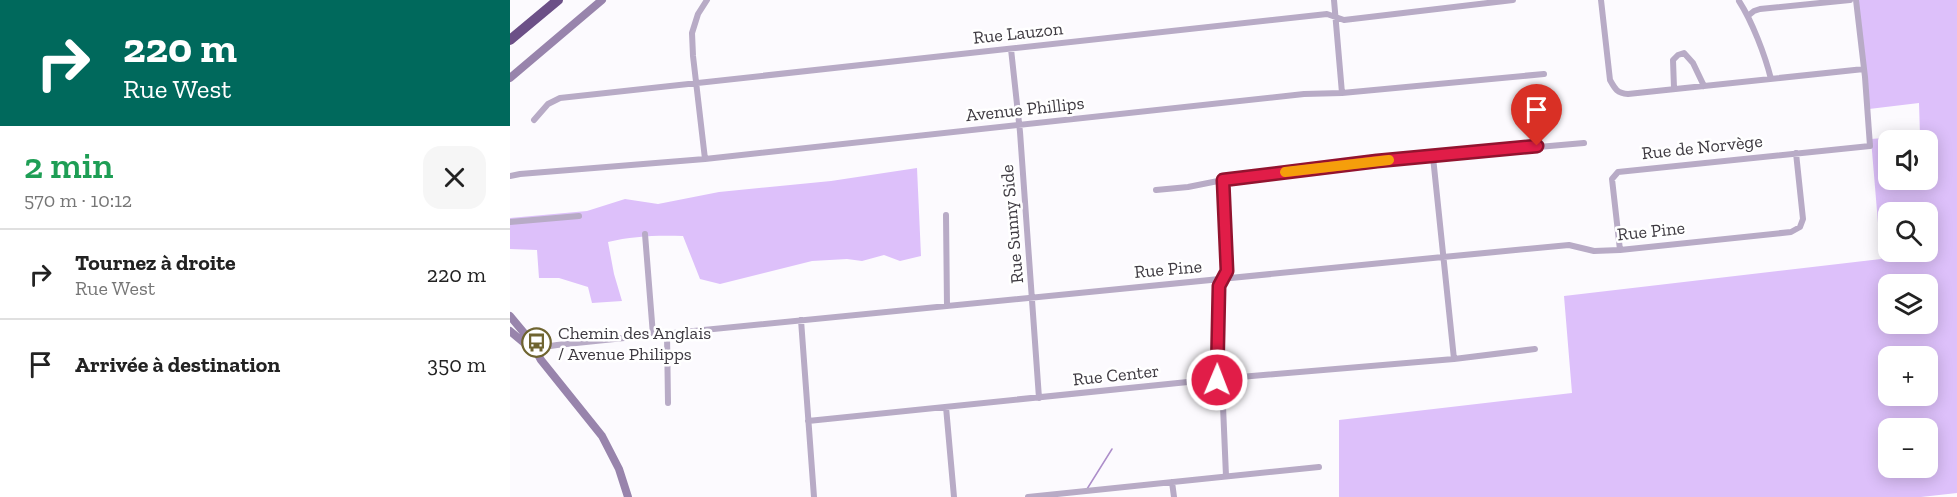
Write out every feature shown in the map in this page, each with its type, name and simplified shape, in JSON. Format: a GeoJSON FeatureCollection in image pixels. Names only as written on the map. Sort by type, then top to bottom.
{"type":"FeatureCollection","features":[{"type":"Feature","properties":{"kind":"highway"},"geometry":{"type":"LineString","coordinates":[[510,40],[558,0]]}},
{"type":"Feature","properties":{"kind":"street"},"geometry":{"type":"LineString","coordinates":[[510,78],[602,0]]}},
{"type":"Feature","properties":{"kind":"street"},"geometry":{"type":"LineString","coordinates":[[705,159],[692,33],[698,14],[707,0]]}},
{"type":"Feature","properties":{"kind":"street"},"geometry":{"type":"LineString","coordinates":[[1334,0],[1342,93]]}},
{"type":"Feature","properties":{"kind":"street","name":"Rue Lauzon"},"geometry":{"type":"LineString","coordinates":[[534,120],[546,106],[560,98],[1327,14],[1344,20],[1513,0]]}},
{"type":"Feature","properties":{"kind":"street"},"geometry":{"type":"LineString","coordinates":[[1601,0],[1610,80],[1615,90],[1628,94],[1864,69],[1856,0]]}},
{"type":"Feature","properties":{"kind":"street"},"geometry":{"type":"LineString","coordinates":[[1749,15],[1760,9],[1850,0]]}},
{"type":"Feature","properties":{"kind":"street"},"geometry":{"type":"LineString","coordinates":[[1739,1],[1749,15],[1751,26],[1766,58],[1771,79]]}},
{"type":"Feature","properties":{"kind":"street","name":"Rue Sunny Side"},"geometry":{"type":"LineString","coordinates":[[1011,49],[1033,297],[1039,398]]}},
{"type":"Feature","properties":{"kind":"street"},"geometry":{"type":"LineString","coordinates":[[1674,88],[1673,60],[1678,55],[1684,54],[1693,63],[1704,86]]}},
{"type":"Feature","properties":{"kind":"street","name":"Rue de Norvège"},"geometry":{"type":"LineString","coordinates":[[1620,250],[1612,179],[1618,172],[1870,146],[1864,69]]}},
{"type":"Feature","properties":{"kind":"street","name":"Avenue Phillips"},"geometry":{"type":"LineString","coordinates":[[510,176],[705,159],[1304,94],[1342,93],[1544,74]]}},
{"type":"Feature","properties":{"kind":"street"},"geometry":{"type":"LineString","coordinates":[[1156,190],[1223,180],[1584,143]]}},
{"type":"Feature","properties":{"kind":"street","name":"Rue Pine"},"geometry":{"type":"LineString","coordinates":[[536,353],[544,347],[557,345],[1443,257],[1569,245],[1594,251],[1620,250],[1797,230],[1802,225],[1803,217],[1796,153]]}},
{"type":"Feature","properties":{"kind":"street"},"geometry":{"type":"LineString","coordinates":[[1433,157],[1454,359]]}},
{"type":"Feature","properties":{"kind":"street"},"geometry":{"type":"LineString","coordinates":[[1223,180],[1227,271],[1219,286],[1217,380],[1222,406],[1226,476]]}},
{"type":"Feature","properties":{"kind":"street"},"geometry":{"type":"LineString","coordinates":[[946,215],[947,306]]}},
{"type":"Feature","properties":{"kind":"street"},"geometry":{"type":"LineString","coordinates":[[510,222],[579,216]]}},
{"type":"Feature","properties":{"kind":"street"},"geometry":{"type":"LineString","coordinates":[[645,234],[653,335]]}},
{"type":"Feature","properties":{"kind":"street"},"geometry":{"type":"LineString","coordinates":[[510,316],[530,340],[536,353]]}},
{"type":"Feature","properties":{"kind":"street"},"geometry":{"type":"LineString","coordinates":[[801,320],[814,497]]}},
{"type":"Feature","properties":{"kind":"street"},"geometry":{"type":"LineString","coordinates":[[510,331],[536,353],[602,436],[619,469],[628,497]]}},
{"type":"Feature","properties":{"kind":"street"},"geometry":{"type":"LineString","coordinates":[[667,334],[668,403]]}},
{"type":"Feature","properties":{"kind":"street","name":"Rue Center"},"geometry":{"type":"LineString","coordinates":[[808,421],[1454,359],[1535,349]]}},
{"type":"Feature","properties":{"kind":"street"},"geometry":{"type":"LineString","coordinates":[[946,407],[954,497]]}},
{"type":"Feature","properties":{"kind":"street"},"geometry":{"type":"LineString","coordinates":[[1028,497],[1319,467]]}},
{"type":"Feature","properties":{"kind":"street"},"geometry":{"type":"LineString","coordinates":[[1172,482],[1174,497]]}},
{"type":"Feature","properties":{"kind":"street"},"geometry":{"type":"LineString","coordinates":[[1103,489],[1104,497]]}},
{"type":"Feature","properties":{"kind":"shaded area"},"geometry":{"type":"Polygon","coordinates":[[[1857,0],[1957,0],[1957,493],[1921,497],[1339,497],[1339,420],[1572,393],[1564,296],[1878,259],[1878,262],[1938,262],[1938,202],[1878,202],[1878,223],[1871,139],[1878,138],[1878,190],[1938,190],[1938,130],[1920,130],[1919,103],[1869,109],[1857,0]]]}},
{"type":"Feature","properties":{"kind":"shaded area"},"geometry":{"type":"Polygon","coordinates":[[[917,168],[921,256],[900,261],[884,255],[862,261],[847,259],[812,261],[720,284],[700,279],[683,236],[626,238],[608,242],[622,301],[592,303],[588,287],[559,278],[539,278],[537,250],[510,249],[510,218],[587,211],[625,199],[658,204],[719,192],[831,181],[917,168]]]}},
{"type":"Feature","properties":{"kind":"waterway"},"geometry":{"type":"LineString","coordinates":[[1087,489],[1112,449]]}},
{"type":"Feature","properties":{"kind":"slow traffic"},"geometry":{"type":"LineString","coordinates":[[1285,172],[1389,160]]}},
{"type":"Feature","properties":{"kind":"place","name":"Chemin des Anglais / Avenue Philipps"},"geometry":{"type":"Point","coordinates":[537,343]}},
{"type":"Feature","properties":{"kind":"route"},"geometry":{"type":"LineString","coordinates":[[1217,380],[1219,286],[1227,271],[1223,180],[1377,161],[1537,146]]}}]}
